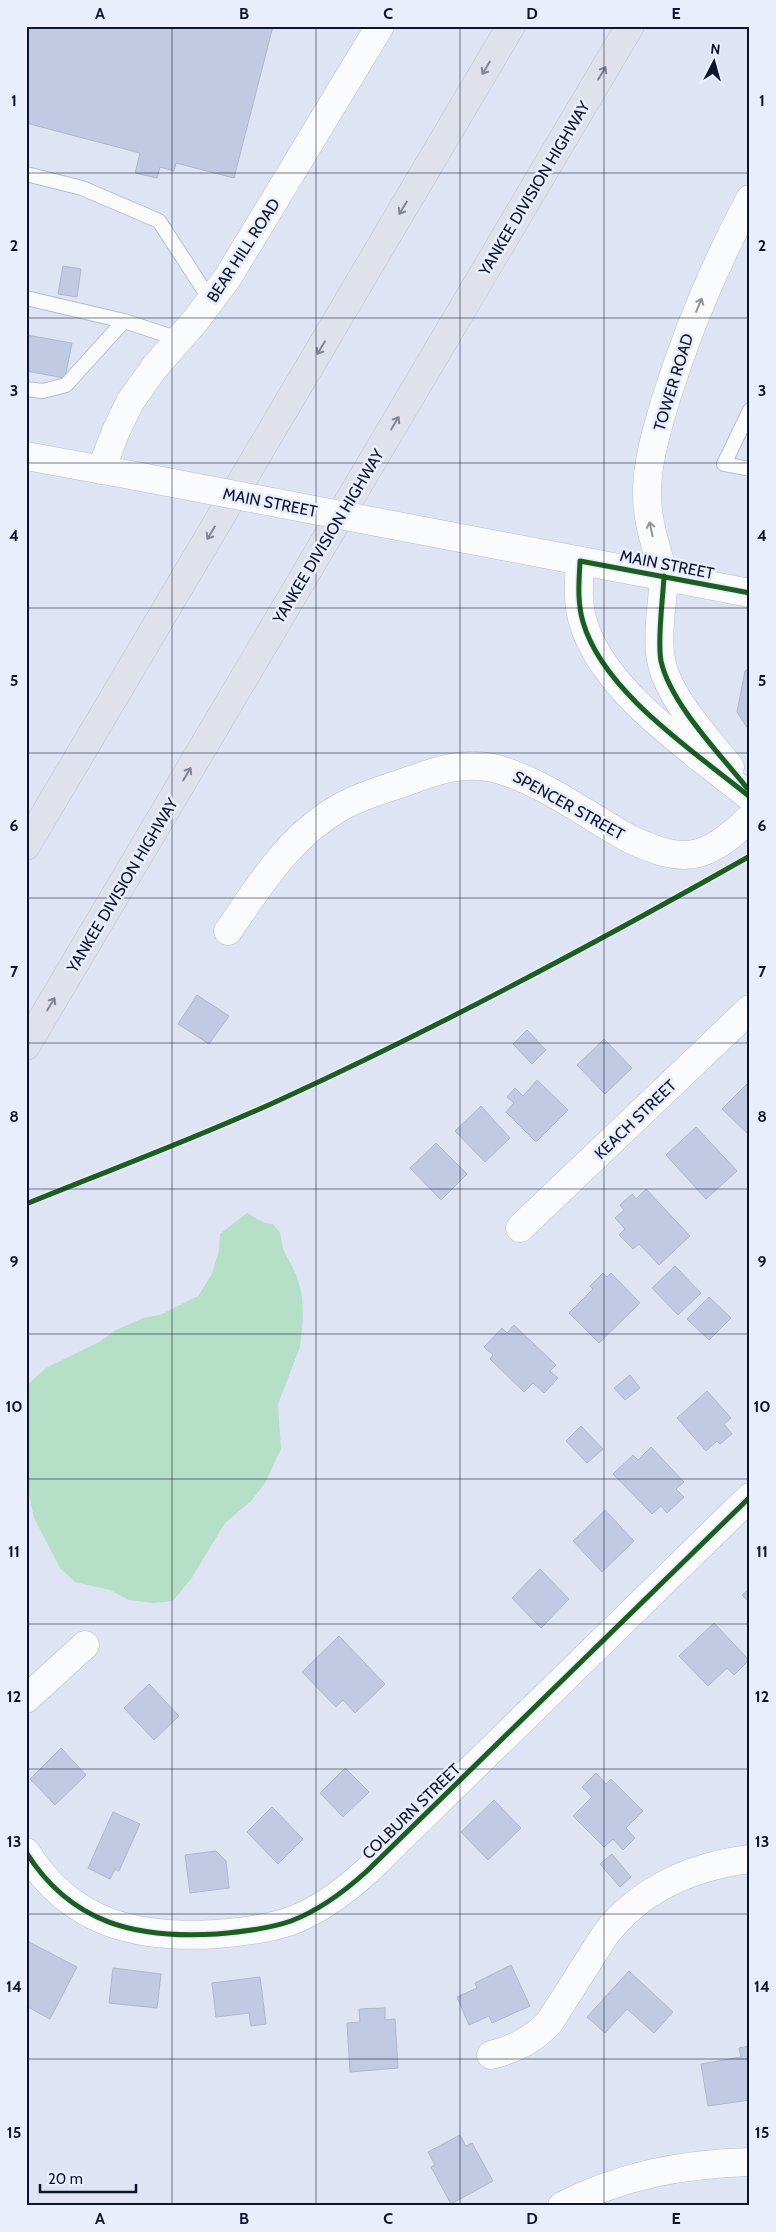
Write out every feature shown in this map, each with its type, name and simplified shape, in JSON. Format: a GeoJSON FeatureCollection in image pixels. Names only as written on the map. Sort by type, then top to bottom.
{"type":"FeatureCollection","features":[{"type":"Feature","properties":{"kind":"highway"},"geometry":{"type":"LineString","coordinates":[[26,846],[511,26]]}},
{"type":"Feature","properties":{"kind":"highway","name":"YANKEE DIVISION HIGHWAY"},"geometry":{"type":"LineString","coordinates":[[26,1046],[630,26]]}},
{"type":"Feature","properties":{"kind":"street","name":"BEAR HILL ROAD"},"geometry":{"type":"LineString","coordinates":[[101,470],[116,431],[130,402],[154,368],[211,301],[258,230],[380,26]]}},
{"type":"Feature","properties":{"kind":"street","name":"TOWER ROAD"},"geometry":{"type":"LineString","coordinates":[[750,199],[734,228],[690,326],[654,442],[647,497],[650,526],[664,576],[660,650],[665,675],[695,723],[750,792]]}},
{"type":"Feature","properties":{"kind":"street","name":"MAIN STREET"},"geometry":{"type":"LineString","coordinates":[[26,456],[750,592]]}},
{"type":"Feature","properties":{"kind":"street"},"geometry":{"type":"LineString","coordinates":[[580,561],[578,583],[582,621],[589,639],[613,676],[653,719],[750,797]]}},
{"type":"Feature","properties":{"kind":"street","name":"SPENCER STREET"},"geometry":{"type":"LineString","coordinates":[[228,931],[265,878],[289,848],[320,820],[342,806],[447,769],[477,765],[513,774],[630,839],[673,854],[702,854],[727,839],[750,818]]}},
{"type":"Feature","properties":{"kind":"street","name":"KEACH STREET"},"geometry":{"type":"LineString","coordinates":[[520,1228],[750,1009]]}},
{"type":"Feature","properties":{"kind":"street","name":"COLBURN STREET"},"geometry":{"type":"LineString","coordinates":[[26,1852],[44,1876],[73,1904],[108,1924],[129,1930],[174,1935],[244,1931],[292,1921],[312,1912],[350,1887],[367,1871],[750,1497]]}},
{"type":"Feature","properties":{"kind":"street"},"geometry":{"type":"LineString","coordinates":[[26,1700],[85,1645]]}},
{"type":"Feature","properties":{"kind":"street"},"geometry":{"type":"LineString","coordinates":[[491,2055],[517,2047],[539,2034],[549,2023],[605,1935],[614,1923],[635,1903],[661,1886],[693,1872],[721,1864],[750,1859]]}},
{"type":"Feature","properties":{"kind":"street"},"geometry":{"type":"LineString","coordinates":[[562,2206],[595,2190],[632,2177],[705,2165],[750,2162]]}},
{"type":"Feature","properties":{"kind":"lane"},"geometry":{"type":"LineString","coordinates":[[26,174],[82,188],[159,221],[211,301]]}},
{"type":"Feature","properties":{"kind":"lane"},"geometry":{"type":"LineString","coordinates":[[26,298],[124,321],[179,339]]}},
{"type":"Feature","properties":{"kind":"lane"},"geometry":{"type":"LineString","coordinates":[[26,389],[43,391],[66,385],[124,321]]}},
{"type":"Feature","properties":{"kind":"lane"},"geometry":{"type":"LineString","coordinates":[[750,410],[724,464],[750,469]]}},
{"type":"Feature","properties":{"kind":"green space"},"geometry":{"type":"Polygon","coordinates":[[[247,1213],[265,1223],[273,1224],[280,1233],[283,1249],[296,1274],[302,1295],[303,1319],[300,1347],[278,1404],[281,1449],[265,1483],[251,1501],[225,1523],[191,1579],[173,1601],[153,1603],[129,1600],[110,1590],[75,1582],[60,1568],[34,1518],[26,1480],[26,1386],[46,1368],[101,1341],[114,1331],[143,1318],[160,1315],[198,1296],[212,1274],[219,1250],[220,1234],[247,1213]]]}},
{"type":"Feature","properties":{"kind":"building"},"geometry":{"type":"Polygon","coordinates":[[[26,26],[273,26],[234,178],[176,163],[174,171],[160,167],[157,178],[135,173],[140,153],[26,123],[26,26]]]}},
{"type":"Feature","properties":{"kind":"building"},"geometry":{"type":"Polygon","coordinates":[[[63,266],[81,269],[77,297],[58,294],[63,266]]]}},
{"type":"Feature","properties":{"kind":"building"},"geometry":{"type":"Polygon","coordinates":[[[26,335],[72,343],[65,378],[26,371],[26,335]]]}},
{"type":"Feature","properties":{"kind":"building"},"geometry":{"type":"Polygon","coordinates":[[[750,668],[750,732],[737,712],[745,671],[750,668]]]}},
{"type":"Feature","properties":{"kind":"building"},"geometry":{"type":"Polygon","coordinates":[[[197,995],[229,1016],[209,1044],[178,1024],[197,995]]]}},
{"type":"Feature","properties":{"kind":"building"},"geometry":{"type":"Polygon","coordinates":[[[527,1030],[546,1050],[532,1064],[513,1044],[527,1030]]]}},
{"type":"Feature","properties":{"kind":"building"},"geometry":{"type":"Polygon","coordinates":[[[604,1039],[632,1068],[605,1094],[577,1065],[604,1039]]]}},
{"type":"Feature","properties":{"kind":"building"},"geometry":{"type":"Polygon","coordinates":[[[537,1080],[568,1110],[536,1142],[506,1112],[514,1103],[507,1097],[515,1088],[523,1096],[537,1080]]]}},
{"type":"Feature","properties":{"kind":"building"},"geometry":{"type":"Polygon","coordinates":[[[750,1081],[750,1136],[722,1109],[750,1081]]]}},
{"type":"Feature","properties":{"kind":"building"},"geometry":{"type":"Polygon","coordinates":[[[481,1106],[510,1138],[485,1162],[455,1131],[481,1106]]]}},
{"type":"Feature","properties":{"kind":"building"},"geometry":{"type":"Polygon","coordinates":[[[696,1127],[737,1171],[706,1199],[666,1155],[696,1127]]]}},
{"type":"Feature","properties":{"kind":"building"},"geometry":{"type":"Polygon","coordinates":[[[436,1143],[467,1174],[441,1200],[410,1168],[436,1143]]]}},
{"type":"Feature","properties":{"kind":"building"},"geometry":{"type":"Polygon","coordinates":[[[646,1189],[690,1236],[659,1265],[639,1244],[633,1249],[619,1235],[625,1229],[615,1218],[624,1210],[620,1205],[632,1194],[636,1199],[646,1189]]]}},
{"type":"Feature","properties":{"kind":"building"},"geometry":{"type":"Polygon","coordinates":[[[675,1266],[701,1293],[678,1315],[652,1288],[675,1266]]]}},
{"type":"Feature","properties":{"kind":"building"},"geometry":{"type":"Polygon","coordinates":[[[603,1273],[607,1277],[611,1273],[640,1303],[599,1343],[569,1313],[593,1289],[590,1286],[603,1273]]]}},
{"type":"Feature","properties":{"kind":"building"},"geometry":{"type":"Polygon","coordinates":[[[709,1297],[731,1318],[709,1340],[687,1319],[709,1297]]]}},
{"type":"Feature","properties":{"kind":"building"},"geometry":{"type":"Polygon","coordinates":[[[514,1325],[556,1365],[550,1371],[558,1378],[544,1393],[533,1383],[524,1392],[490,1359],[493,1355],[484,1347],[502,1328],[507,1333],[514,1325]]]}},
{"type":"Feature","properties":{"kind":"building"},"geometry":{"type":"Polygon","coordinates":[[[630,1375],[640,1388],[625,1400],[614,1388],[630,1375]]]}},
{"type":"Feature","properties":{"kind":"building"},"geometry":{"type":"Polygon","coordinates":[[[707,1391],[731,1418],[724,1424],[732,1434],[720,1444],[717,1441],[706,1451],[677,1418],[707,1391]]]}},
{"type":"Feature","properties":{"kind":"building"},"geometry":{"type":"Polygon","coordinates":[[[581,1426],[603,1449],[587,1463],[566,1441],[581,1426]]]}},
{"type":"Feature","properties":{"kind":"building"},"geometry":{"type":"Polygon","coordinates":[[[651,1447],[684,1482],[676,1489],[684,1497],[667,1513],[661,1506],[652,1514],[613,1474],[633,1455],[638,1460],[651,1447]]]}},
{"type":"Feature","properties":{"kind":"building"},"geometry":{"type":"Polygon","coordinates":[[[605,1510],[634,1541],[602,1572],[573,1541],[605,1510]]]}},
{"type":"Feature","properties":{"kind":"building"},"geometry":{"type":"Polygon","coordinates":[[[540,1569],[569,1599],[541,1628],[512,1598],[540,1569]]]}},
{"type":"Feature","properties":{"kind":"building"},"geometry":{"type":"Polygon","coordinates":[[[750,1588],[750,1603],[742,1595],[750,1588]]]}},
{"type":"Feature","properties":{"kind":"building"},"geometry":{"type":"Polygon","coordinates":[[[714,1623],[749,1660],[734,1675],[727,1668],[708,1686],[679,1656],[714,1623]]]}},
{"type":"Feature","properties":{"kind":"building"},"geometry":{"type":"Polygon","coordinates":[[[339,1636],[385,1684],[355,1713],[343,1700],[336,1707],[302,1672],[339,1636]]]}},
{"type":"Feature","properties":{"kind":"building"},"geometry":{"type":"Polygon","coordinates":[[[149,1684],[179,1716],[154,1740],[124,1708],[149,1684]]]}},
{"type":"Feature","properties":{"kind":"building"},"geometry":{"type":"Polygon","coordinates":[[[61,1748],[86,1775],[55,1805],[30,1779],[61,1748]]]}},
{"type":"Feature","properties":{"kind":"building"},"geometry":{"type":"Polygon","coordinates":[[[345,1768],[369,1792],[343,1817],[320,1793],[345,1768]]]}},
{"type":"Feature","properties":{"kind":"building"},"geometry":{"type":"Polygon","coordinates":[[[596,1773],[606,1784],[611,1779],[643,1811],[626,1828],[635,1838],[623,1850],[613,1839],[604,1847],[573,1816],[592,1797],[582,1787],[596,1773]]]}},
{"type":"Feature","properties":{"kind":"building"},"geometry":{"type":"Polygon","coordinates":[[[494,1800],[521,1828],[488,1860],[461,1832],[494,1800]]]}},
{"type":"Feature","properties":{"kind":"building"},"geometry":{"type":"Polygon","coordinates":[[[272,1807],[303,1839],[278,1864],[247,1832],[272,1807]]]}},
{"type":"Feature","properties":{"kind":"building"},"geometry":{"type":"Polygon","coordinates":[[[113,1812],[140,1824],[119,1871],[115,1869],[110,1879],[88,1868],[113,1812]]]}},
{"type":"Feature","properties":{"kind":"building"},"geometry":{"type":"Polygon","coordinates":[[[216,1851],[226,1861],[229,1888],[190,1893],[185,1855],[216,1851]]]}},
{"type":"Feature","properties":{"kind":"building"},"geometry":{"type":"Polygon","coordinates":[[[612,1854],[631,1877],[620,1887],[600,1864],[612,1854]]]}},
{"type":"Feature","properties":{"kind":"building"},"geometry":{"type":"Polygon","coordinates":[[[29,1942],[77,1967],[50,2019],[26,2006],[26,1947],[29,1942]]]}},
{"type":"Feature","properties":{"kind":"building"},"geometry":{"type":"Polygon","coordinates":[[[511,1965],[530,2006],[492,2023],[489,2016],[469,2025],[457,1997],[477,1988],[475,1983],[511,1965]]]}},
{"type":"Feature","properties":{"kind":"building"},"geometry":{"type":"Polygon","coordinates":[[[113,1968],[161,1974],[157,2008],[109,2003],[113,1968]]]}},
{"type":"Feature","properties":{"kind":"building"},"geometry":{"type":"Polygon","coordinates":[[[629,1971],[673,2012],[654,2033],[627,2009],[605,2033],[587,2017],[629,1971]]]}},
{"type":"Feature","properties":{"kind":"building"},"geometry":{"type":"Polygon","coordinates":[[[260,1977],[266,2024],[251,2026],[249,2013],[216,2017],[212,1983],[260,1977]]]}},
{"type":"Feature","properties":{"kind":"building"},"geometry":{"type":"Polygon","coordinates":[[[385,2008],[385,2020],[395,2019],[398,2068],[350,2072],[347,2023],[360,2022],[359,2009],[385,2008]]]}},
{"type":"Feature","properties":{"kind":"building"},"geometry":{"type":"Polygon","coordinates":[[[750,2046],[749,2100],[708,2106],[701,2064],[741,2057],[739,2048],[750,2046]]]}},
{"type":"Feature","properties":{"kind":"building"},"geometry":{"type":"Polygon","coordinates":[[[460,2135],[466,2146],[472,2143],[493,2181],[451,2204],[431,2167],[435,2165],[428,2152],[460,2135]]]}},
{"type":"Feature","properties":{"kind":"cycle path"},"geometry":{"type":"LineString","coordinates":[[750,593],[580,561],[579,599],[583,622],[594,648],[610,673],[653,719],[750,797]]}},
{"type":"Feature","properties":{"kind":"cycle path"},"geometry":{"type":"LineString","coordinates":[[664,576],[660,652],[666,677],[674,694],[697,728],[747,788]]}},
{"type":"Feature","properties":{"kind":"cycle path"},"geometry":{"type":"LineString","coordinates":[[26,1204],[220,1126],[343,1070],[520,982],[750,856]]}},
{"type":"Feature","properties":{"kind":"cycle path"},"geometry":{"type":"LineString","coordinates":[[26,1852],[44,1876],[64,1896],[85,1911],[108,1922],[133,1929],[188,1935],[217,1934],[264,1928],[302,1917],[332,1899],[367,1871],[750,1497]]}}]}
